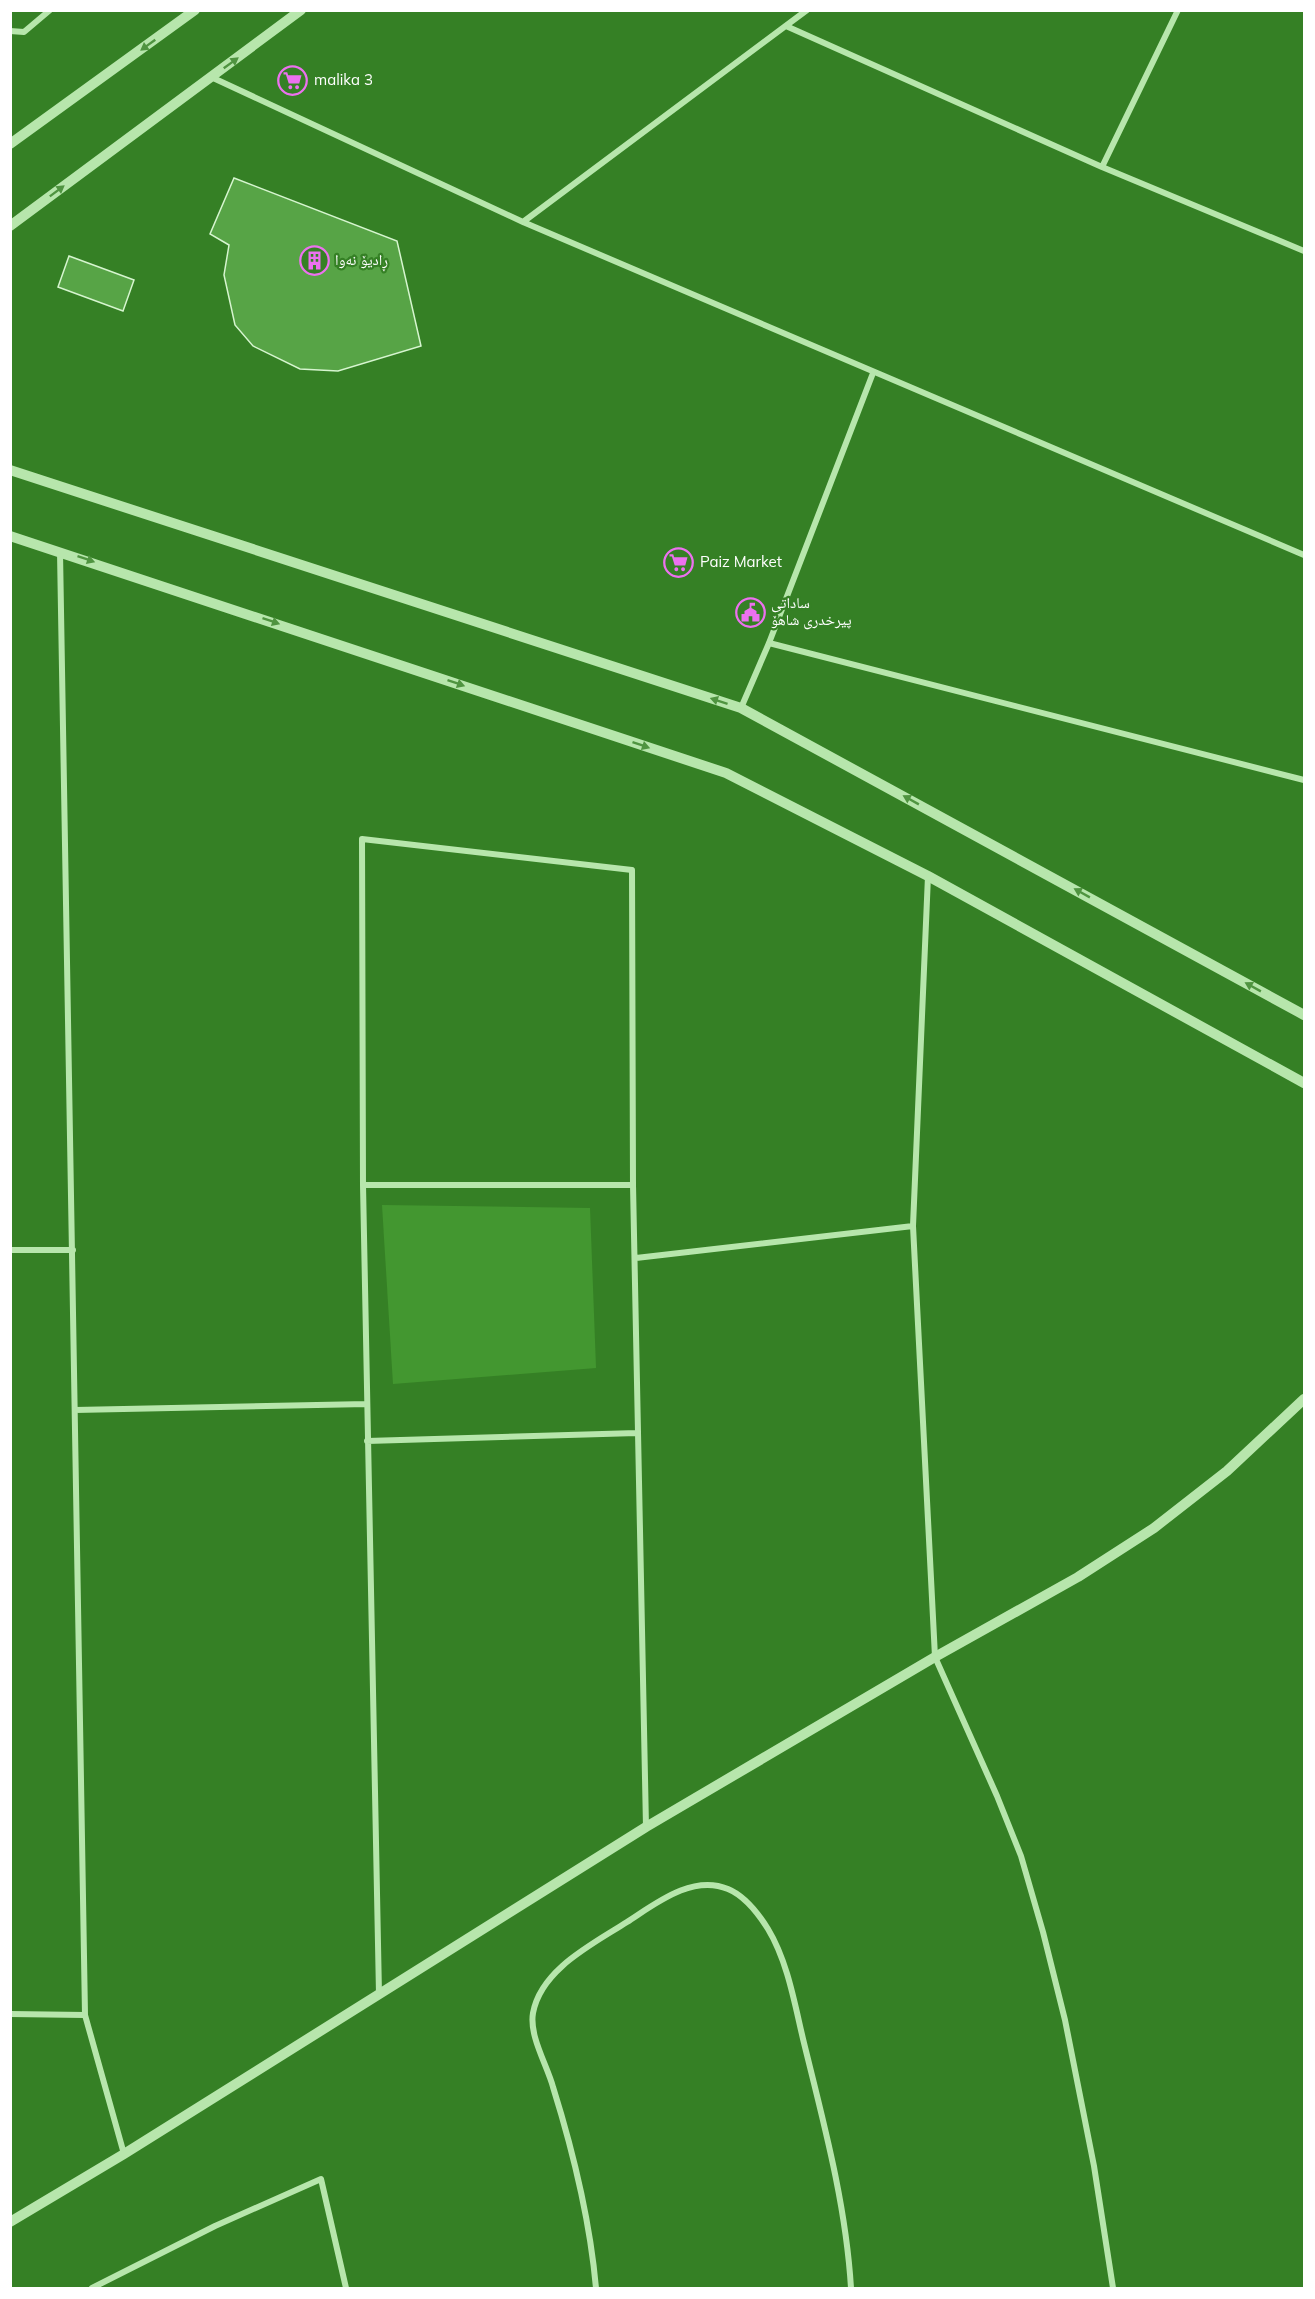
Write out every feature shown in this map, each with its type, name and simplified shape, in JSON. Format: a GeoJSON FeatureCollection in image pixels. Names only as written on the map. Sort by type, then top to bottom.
{"type":"FeatureCollection","features":[{"type":"Feature","properties":{"kind":"street"},"geometry":{"type":"LineString","coordinates":[[10,31],[24,32],[51,10]]}},
{"type":"Feature","properties":{"kind":"street"},"geometry":{"type":"LineString","coordinates":[[10,144],[195,10]]}},
{"type":"Feature","properties":{"kind":"street"},"geometry":{"type":"LineString","coordinates":[[10,226],[301,10]]}},
{"type":"Feature","properties":{"kind":"street"},"geometry":{"type":"LineString","coordinates":[[523,222],[807,10]]}},
{"type":"Feature","properties":{"kind":"street"},"geometry":{"type":"LineString","coordinates":[[1102,167],[1179,10]]}},
{"type":"Feature","properties":{"kind":"street"},"geometry":{"type":"LineString","coordinates":[[786,26],[1102,167],[1305,251]]}},
{"type":"Feature","properties":{"kind":"street"},"geometry":{"type":"LineString","coordinates":[[211,77],[523,222],[873,373],[1305,555]]}},
{"type":"Feature","properties":{"kind":"street"},"geometry":{"type":"LineString","coordinates":[[741,708],[769,643],[873,373]]}},
{"type":"Feature","properties":{"kind":"street"},"geometry":{"type":"LineString","coordinates":[[10,470],[741,708],[1305,1014]]}},
{"type":"Feature","properties":{"kind":"street"},"geometry":{"type":"LineString","coordinates":[[10,536],[60,550],[726,773],[928,876],[1305,1083]]}},
{"type":"Feature","properties":{"kind":"street"},"geometry":{"type":"LineString","coordinates":[[60,550],[85,2015],[124,2154]]}},
{"type":"Feature","properties":{"kind":"street"},"geometry":{"type":"LineString","coordinates":[[769,643],[1305,780]]}},
{"type":"Feature","properties":{"kind":"street"},"geometry":{"type":"LineString","coordinates":[[379,1994],[363,1185],[362,839],[632,870],[633,1185],[646,1827]]}},
{"type":"Feature","properties":{"kind":"street"},"geometry":{"type":"LineString","coordinates":[[928,876],[913,1227],[934,1657],[997,1796],[1021,1856],[1043,1932],[1068,2031],[1094,2166],[1113,2289]]}},
{"type":"Feature","properties":{"kind":"street"},"geometry":{"type":"LineString","coordinates":[[363,1185],[633,1185]]}},
{"type":"Feature","properties":{"kind":"street"},"geometry":{"type":"LineString","coordinates":[[636,1258],[913,1227]]}},
{"type":"Feature","properties":{"kind":"street"},"geometry":{"type":"LineString","coordinates":[[10,1250],[73,1250]]}},
{"type":"Feature","properties":{"kind":"street"},"geometry":{"type":"LineString","coordinates":[[10,2222],[124,2154],[646,1827],[934,1657],[1078,1578],[1154,1528],[1227,1472],[1305,1399]]}},
{"type":"Feature","properties":{"kind":"street"},"geometry":{"type":"LineString","coordinates":[[75,1410],[367,1404]]}},
{"type":"Feature","properties":{"kind":"street"},"geometry":{"type":"LineString","coordinates":[[367,1442],[638,1433]]}},
{"type":"Feature","properties":{"kind":"street"},"geometry":{"type":"LineString","coordinates":[[596,2289],[594,2262],[575,2167],[553,2086],[536,2036],[532,2016],[537,1998],[559,1969],[643,1912],[674,1893],[691,1887],[713,1885],[741,1896],[753,1908],[769,1930],[781,1959],[827,2136],[839,2199],[851,2289]]}},
{"type":"Feature","properties":{"kind":"street"},"geometry":{"type":"LineString","coordinates":[[10,2014],[85,2015]]}},
{"type":"Feature","properties":{"kind":"street"},"geometry":{"type":"LineString","coordinates":[[93,2289],[215,2226],[321,2179],[346,2289]]}},
{"type":"Feature","properties":{"kind":"green space"},"geometry":{"type":"Polygon","coordinates":[[[382,1205],[590,1208],[596,1368],[393,1384],[382,1205]]]}},
{"type":"Feature","properties":{"kind":"building","name":"ڕادیۆ نەوا"},"geometry":{"type":"Polygon","coordinates":[[[234,178],[397,241],[421,346],[338,371],[300,369],[253,346],[235,325],[224,275],[229,245],[210,234],[234,178]]]}},
{"type":"Feature","properties":{"kind":"building"},"geometry":{"type":"Polygon","coordinates":[[[69,256],[134,280],[123,311],[58,287],[69,256]]]}},
{"type":"Feature","properties":{"kind":"place","name":"malika 3"},"geometry":{"type":"Point","coordinates":[293,80]}},
{"type":"Feature","properties":{"kind":"place","name":"ڕادیۆ نەوا"},"geometry":{"type":"Point","coordinates":[314,260]}},
{"type":"Feature","properties":{"kind":"place","name":"Paiz Market"},"geometry":{"type":"Point","coordinates":[679,562]}},
{"type":"Feature","properties":{"kind":"place","name":"ساداتی پیرخدری شاهۆ"},"geometry":{"type":"Point","coordinates":[750,612]}}]}
